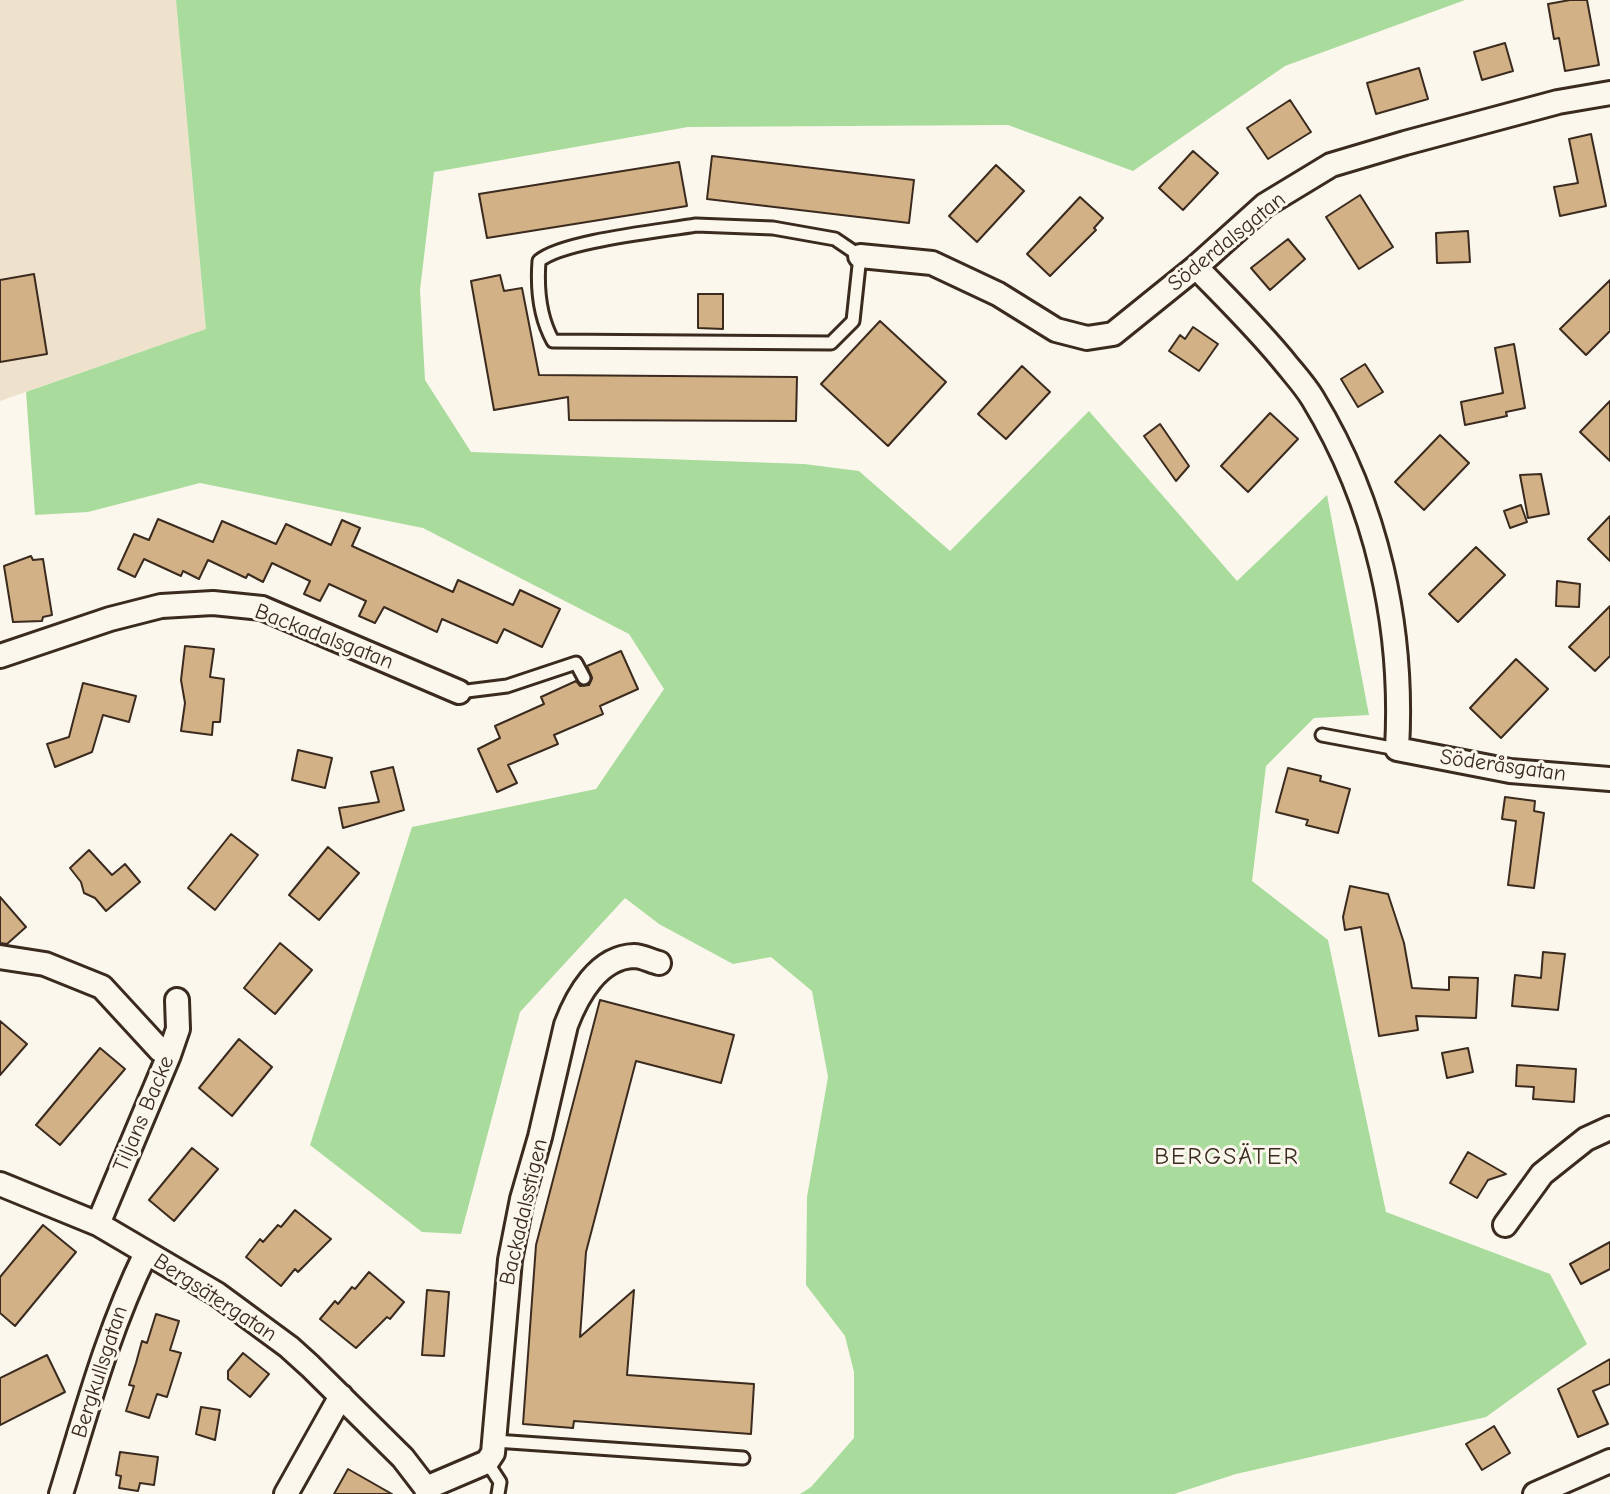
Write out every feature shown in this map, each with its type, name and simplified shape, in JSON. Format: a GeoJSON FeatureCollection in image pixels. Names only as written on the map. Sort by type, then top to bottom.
{"type":"FeatureCollection","features":[{"type":"Feature","properties":{"kind":"street","name":"Söderdalsgatan"},"geometry":{"type":"LineString","coordinates":[[860,256],[932,263],[998,294],[1056,330],[1087,338],[1113,334],[1196,267],[1265,205],[1331,165],[1558,102],[1610,93]]}},
{"type":"Feature","properties":{"kind":"street"},"geometry":{"type":"LineString","coordinates":[[1196,267],[1266,339],[1312,396],[1345,459],[1378,545],[1394,631],[1400,699],[1397,749]]}},
{"type":"Feature","properties":{"kind":"street","name":"Backadalsgatan"},"geometry":{"type":"LineString","coordinates":[[0,656],[110,619],[161,606],[213,603],[262,608],[459,692]]}},
{"type":"Feature","properties":{"kind":"street","name":"Söderåsgatan"},"geometry":{"type":"LineString","coordinates":[[1397,749],[1510,771],[1610,779]]}},
{"type":"Feature","properties":{"kind":"street","name":"Backadalsstigen"},"geometry":{"type":"LineString","coordinates":[[491,1452],[505,1293],[513,1245],[566,1025],[576,999],[588,983],[615,960],[637,956],[659,963]]}},
{"type":"Feature","properties":{"kind":"street"},"geometry":{"type":"LineString","coordinates":[[0,957],[45,964],[102,987],[160,1050],[169,1055]]}},
{"type":"Feature","properties":{"kind":"street","name":"Tiljans Backe"},"geometry":{"type":"LineString","coordinates":[[98,1224],[169,1055],[178,1029],[177,1000]]}},
{"type":"Feature","properties":{"kind":"street"},"geometry":{"type":"LineString","coordinates":[[1505,1225],[1542,1174],[1586,1139],[1610,1128]]}},
{"type":"Feature","properties":{"kind":"street","name":"Bergsätergatan"},"geometry":{"type":"LineString","coordinates":[[0,1184],[98,1224],[217,1294],[289,1347],[403,1458],[427,1491]]}},
{"type":"Feature","properties":{"kind":"street","name":"Bergkullsgatan"},"geometry":{"type":"LineString","coordinates":[[61,1494],[127,1291],[146,1253]]}},
{"type":"Feature","properties":{"kind":"street"},"geometry":{"type":"LineString","coordinates":[[286,1494],[341,1396]]}},
{"type":"Feature","properties":{"kind":"street"},"geometry":{"type":"LineString","coordinates":[[427,1491],[491,1452]]}},
{"type":"Feature","properties":{"kind":"street"},"geometry":{"type":"LineString","coordinates":[[1535,1494],[1610,1461]]}},
{"type":"Feature","properties":{"kind":"lane"},"geometry":{"type":"LineString","coordinates":[[696,225],[735,225],[835,239],[860,256],[853,321],[831,343],[553,341],[545,327],[539,261],[546,255],[576,246],[696,225]]}},
{"type":"Feature","properties":{"kind":"lane"},"geometry":{"type":"LineString","coordinates":[[459,692],[507,686],[576,663],[584,678]]}},
{"type":"Feature","properties":{"kind":"lane"},"geometry":{"type":"LineString","coordinates":[[1322,735],[1397,749]]}},
{"type":"Feature","properties":{"kind":"lane"},"geometry":{"type":"LineString","coordinates":[[498,1494],[500,1482],[491,1452],[743,1458]]}},
{"type":"Feature","properties":{"kind":"shaded area"},"geometry":{"type":"Polygon","coordinates":[[[0,0],[176,0],[206,329],[0,401],[0,0]]]}},
{"type":"Feature","properties":{"kind":"green space"},"geometry":{"type":"Polygon","coordinates":[[[176,0],[1465,0],[1285,66],[1133,171],[1008,125],[688,127],[434,172],[420,290],[425,380],[471,452],[804,464],[859,471],[950,551],[1089,411],[1237,581],[1327,495],[1369,715],[1314,718],[1266,766],[1252,881],[1328,940],[1386,1212],[1550,1274],[1587,1344],[1486,1417],[1236,1474],[1174,1494],[800,1494],[811,1487],[854,1438],[854,1372],[845,1336],[806,1285],[807,1197],[828,1077],[812,991],[771,957],[733,964],[659,924],[625,898],[520,1012],[461,1234],[422,1232],[310,1145],[412,827],[596,789],[664,689],[629,634],[423,528],[200,483],[88,512],[35,515],[26,392],[206,329],[176,0]]]}},
{"type":"Feature","properties":{"kind":"building"},"geometry":{"type":"Polygon","coordinates":[[[1587,0],[1599,65],[1565,71],[1559,38],[1554,39],[1548,4],[1587,0]]]}},
{"type":"Feature","properties":{"kind":"building"},"geometry":{"type":"Polygon","coordinates":[[[1505,43],[1513,71],[1482,80],[1474,52],[1505,43]]]}},
{"type":"Feature","properties":{"kind":"building"},"geometry":{"type":"Polygon","coordinates":[[[1419,68],[1428,99],[1376,114],[1367,83],[1419,68]]]}},
{"type":"Feature","properties":{"kind":"building"},"geometry":{"type":"Polygon","coordinates":[[[1290,100],[1311,132],[1268,159],[1247,128],[1290,100]]]}},
{"type":"Feature","properties":{"kind":"building"},"geometry":{"type":"Polygon","coordinates":[[[1591,134],[1606,206],[1560,216],[1554,187],[1578,183],[1569,139],[1591,134]]]}},
{"type":"Feature","properties":{"kind":"building"},"geometry":{"type":"Polygon","coordinates":[[[1193,151],[1218,173],[1183,210],[1159,188],[1193,151]]]}},
{"type":"Feature","properties":{"kind":"building"},"geometry":{"type":"Polygon","coordinates":[[[712,156],[914,180],[909,223],[707,199],[712,156]]]}},
{"type":"Feature","properties":{"kind":"building"},"geometry":{"type":"Polygon","coordinates":[[[679,162],[687,206],[487,238],[479,194],[679,162]]]}},
{"type":"Feature","properties":{"kind":"building"},"geometry":{"type":"Polygon","coordinates":[[[996,165],[1024,191],[977,242],[949,216],[996,165]]]}},
{"type":"Feature","properties":{"kind":"building"},"geometry":{"type":"Polygon","coordinates":[[[1360,195],[1393,247],[1359,269],[1326,217],[1360,195]]]}},
{"type":"Feature","properties":{"kind":"building"},"geometry":{"type":"Polygon","coordinates":[[[1080,197],[1103,218],[1094,228],[1096,230],[1050,276],[1027,254],[1080,197]]]}},
{"type":"Feature","properties":{"kind":"building"},"geometry":{"type":"Polygon","coordinates":[[[1468,231],[1470,262],[1437,263],[1436,233],[1468,231]]]}},
{"type":"Feature","properties":{"kind":"building"},"geometry":{"type":"Polygon","coordinates":[[[1288,239],[1305,259],[1270,290],[1251,268],[1288,239]]]}},
{"type":"Feature","properties":{"kind":"building"},"geometry":{"type":"Polygon","coordinates":[[[34,274],[47,354],[0,362],[0,280],[34,274]]]}},
{"type":"Feature","properties":{"kind":"building"},"geometry":{"type":"Polygon","coordinates":[[[500,275],[504,291],[522,288],[539,375],[797,377],[796,421],[569,420],[568,397],[494,410],[471,281],[500,275]]]}},
{"type":"Feature","properties":{"kind":"building"},"geometry":{"type":"Polygon","coordinates":[[[1610,280],[1610,331],[1586,355],[1560,329],[1610,280]]]}},
{"type":"Feature","properties":{"kind":"building"},"geometry":{"type":"Polygon","coordinates":[[[698,294],[723,294],[723,329],[698,328],[698,294]]]}},
{"type":"Feature","properties":{"kind":"building"},"geometry":{"type":"Polygon","coordinates":[[[880,321],[946,382],[888,446],[821,384],[880,321]]]}},
{"type":"Feature","properties":{"kind":"building"},"geometry":{"type":"Polygon","coordinates":[[[1193,327],[1218,344],[1199,371],[1169,351],[1180,335],[1185,339],[1193,327]]]}},
{"type":"Feature","properties":{"kind":"building"},"geometry":{"type":"Polygon","coordinates":[[[1514,344],[1525,408],[1506,412],[1507,416],[1465,425],[1461,402],[1503,393],[1495,348],[1514,344]]]}},
{"type":"Feature","properties":{"kind":"building"},"geometry":{"type":"Polygon","coordinates":[[[1365,364],[1383,392],[1358,407],[1341,379],[1365,364]]]}},
{"type":"Feature","properties":{"kind":"building"},"geometry":{"type":"Polygon","coordinates":[[[1022,366],[1050,392],[1006,439],[978,414],[1022,366]]]}},
{"type":"Feature","properties":{"kind":"building"},"geometry":{"type":"Polygon","coordinates":[[[1610,401],[1610,461],[1580,432],[1610,401]]]}},
{"type":"Feature","properties":{"kind":"building"},"geometry":{"type":"Polygon","coordinates":[[[1270,413],[1298,439],[1248,492],[1221,466],[1270,413]]]}},
{"type":"Feature","properties":{"kind":"building"},"geometry":{"type":"Polygon","coordinates":[[[1160,424],[1189,466],[1176,481],[1144,436],[1160,424]]]}},
{"type":"Feature","properties":{"kind":"building"},"geometry":{"type":"Polygon","coordinates":[[[1440,435],[1469,463],[1424,510],[1395,482],[1440,435]]]}},
{"type":"Feature","properties":{"kind":"building"},"geometry":{"type":"Polygon","coordinates":[[[1541,474],[1549,514],[1528,518],[1520,475],[1541,474]]]}},
{"type":"Feature","properties":{"kind":"building"},"geometry":{"type":"Polygon","coordinates":[[[1521,505],[1527,522],[1510,528],[1504,511],[1521,505]]]}},
{"type":"Feature","properties":{"kind":"building"},"geometry":{"type":"Polygon","coordinates":[[[1610,516],[1610,561],[1588,539],[1610,516]]]}},
{"type":"Feature","properties":{"kind":"building"},"geometry":{"type":"Polygon","coordinates":[[[158,519],[213,542],[222,521],[276,544],[286,524],[331,545],[342,520],[360,528],[352,546],[453,592],[458,580],[513,605],[520,590],[560,609],[542,647],[504,629],[497,643],[442,619],[437,632],[384,607],[375,623],[359,616],[366,601],[329,584],[320,601],[304,594],[310,581],[272,563],[263,582],[248,574],[246,578],[208,560],[199,579],[183,571],[181,576],[144,559],[135,577],[118,569],[134,534],[149,540],[158,519]]]}},
{"type":"Feature","properties":{"kind":"building"},"geometry":{"type":"Polygon","coordinates":[[[1476,547],[1505,575],[1458,622],[1429,594],[1476,547]]]}},
{"type":"Feature","properties":{"kind":"building"},"geometry":{"type":"Polygon","coordinates":[[[31,556],[33,560],[43,559],[52,615],[43,617],[42,621],[13,622],[4,566],[31,556]]]}},
{"type":"Feature","properties":{"kind":"building"},"geometry":{"type":"Polygon","coordinates":[[[1557,581],[1580,584],[1579,607],[1556,606],[1557,581]]]}},
{"type":"Feature","properties":{"kind":"building"},"geometry":{"type":"Polygon","coordinates":[[[1610,606],[1610,656],[1595,671],[1569,647],[1610,606]]]}},
{"type":"Feature","properties":{"kind":"building"},"geometry":{"type":"Polygon","coordinates":[[[185,646],[214,649],[210,677],[224,679],[220,722],[213,722],[212,735],[181,731],[185,703],[181,680],[185,646]]]}},
{"type":"Feature","properties":{"kind":"building"},"geometry":{"type":"Polygon","coordinates":[[[621,651],[638,689],[600,706],[603,714],[554,735],[558,744],[508,765],[517,783],[497,792],[478,749],[500,738],[495,726],[544,704],[541,697],[576,681],[580,686],[589,685],[592,678],[587,666],[621,651]]]}},
{"type":"Feature","properties":{"kind":"building"},"geometry":{"type":"Polygon","coordinates":[[[1516,659],[1548,689],[1501,738],[1470,708],[1516,659]]]}},
{"type":"Feature","properties":{"kind":"building"},"geometry":{"type":"Polygon","coordinates":[[[83,683],[136,696],[129,722],[103,715],[92,752],[55,767],[47,744],[69,737],[83,683]]]}},
{"type":"Feature","properties":{"kind":"building"},"geometry":{"type":"Polygon","coordinates":[[[298,750],[332,758],[325,788],[292,780],[298,750]]]}},
{"type":"Feature","properties":{"kind":"building"},"geometry":{"type":"Polygon","coordinates":[[[393,767],[404,810],[343,828],[339,808],[379,802],[371,772],[393,767]]]}},
{"type":"Feature","properties":{"kind":"building"},"geometry":{"type":"Polygon","coordinates":[[[1288,768],[1321,776],[1320,781],[1350,789],[1338,833],[1306,825],[1308,820],[1276,812],[1288,768]]]}},
{"type":"Feature","properties":{"kind":"building"},"geometry":{"type":"Polygon","coordinates":[[[1505,797],[1535,801],[1534,811],[1544,813],[1534,888],[1508,885],[1516,821],[1502,819],[1505,797]]]}},
{"type":"Feature","properties":{"kind":"building"},"geometry":{"type":"Polygon","coordinates":[[[231,834],[258,855],[215,910],[188,888],[231,834]]]}},
{"type":"Feature","properties":{"kind":"building"},"geometry":{"type":"Polygon","coordinates":[[[328,847],[359,873],[319,920],[289,895],[328,847]]]}},
{"type":"Feature","properties":{"kind":"building"},"geometry":{"type":"Polygon","coordinates":[[[89,850],[112,875],[125,864],[140,882],[106,911],[95,898],[84,893],[81,882],[70,868],[89,850]]]}},
{"type":"Feature","properties":{"kind":"building"},"geometry":{"type":"Polygon","coordinates":[[[1350,886],[1388,894],[1404,943],[1412,988],[1449,990],[1449,977],[1478,978],[1476,1018],[1416,1016],[1418,1030],[1379,1036],[1361,927],[1345,930],[1343,917],[1350,886]]]}},
{"type":"Feature","properties":{"kind":"building"},"geometry":{"type":"Polygon","coordinates":[[[0,897],[26,927],[7,944],[0,943],[0,897]]]}},
{"type":"Feature","properties":{"kind":"building"},"geometry":{"type":"Polygon","coordinates":[[[280,943],[312,970],[275,1014],[244,988],[280,943]]]}},
{"type":"Feature","properties":{"kind":"building"},"geometry":{"type":"Polygon","coordinates":[[[1543,952],[1565,954],[1558,1010],[1512,1006],[1515,975],[1541,978],[1543,952]]]}},
{"type":"Feature","properties":{"kind":"building"},"geometry":{"type":"Polygon","coordinates":[[[600,1000],[734,1035],[721,1083],[636,1061],[586,1252],[580,1337],[634,1290],[627,1375],[754,1384],[751,1434],[574,1421],[573,1428],[523,1424],[536,1245],[600,1000]]]}},
{"type":"Feature","properties":{"kind":"building"},"geometry":{"type":"Polygon","coordinates":[[[0,1021],[27,1044],[0,1075],[0,1021]]]}},
{"type":"Feature","properties":{"kind":"building"},"geometry":{"type":"Polygon","coordinates":[[[239,1039],[272,1067],[232,1116],[199,1088],[239,1039]]]}},
{"type":"Feature","properties":{"kind":"building"},"geometry":{"type":"Polygon","coordinates":[[[100,1048],[125,1069],[60,1145],[36,1125],[100,1048]]]}},
{"type":"Feature","properties":{"kind":"building"},"geometry":{"type":"Polygon","coordinates":[[[1468,1048],[1473,1072],[1447,1078],[1442,1053],[1468,1048]]]}},
{"type":"Feature","properties":{"kind":"building"},"geometry":{"type":"Polygon","coordinates":[[[1517,1065],[1576,1069],[1574,1102],[1533,1099],[1534,1087],[1516,1086],[1517,1065]]]}},
{"type":"Feature","properties":{"kind":"building"},"geometry":{"type":"Polygon","coordinates":[[[192,1148],[218,1169],[174,1221],[149,1200],[192,1148]]]}},
{"type":"Feature","properties":{"kind":"building"},"geometry":{"type":"Polygon","coordinates":[[[1468,1152],[1506,1174],[1488,1180],[1477,1198],[1450,1183],[1468,1152]]]}},
{"type":"Feature","properties":{"kind":"building"},"geometry":{"type":"Polygon","coordinates":[[[295,1210],[331,1239],[298,1272],[295,1269],[281,1286],[246,1257],[260,1239],[263,1242],[295,1210]]]}},
{"type":"Feature","properties":{"kind":"building"},"geometry":{"type":"Polygon","coordinates":[[[43,1225],[76,1252],[15,1326],[0,1313],[0,1277],[43,1225]]]}},
{"type":"Feature","properties":{"kind":"building"},"geometry":{"type":"Polygon","coordinates":[[[1610,1242],[1610,1269],[1581,1284],[1570,1264],[1610,1242]]]}},
{"type":"Feature","properties":{"kind":"building"},"geometry":{"type":"Polygon","coordinates":[[[369,1272],[404,1302],[390,1319],[387,1317],[356,1348],[320,1319],[335,1301],[338,1304],[369,1272]]]}},
{"type":"Feature","properties":{"kind":"building"},"geometry":{"type":"Polygon","coordinates":[[[427,1290],[449,1292],[444,1356],[422,1355],[427,1290]]]}},
{"type":"Feature","properties":{"kind":"building"},"geometry":{"type":"Polygon","coordinates":[[[156,1314],[179,1321],[170,1350],[181,1353],[167,1397],[157,1394],[149,1418],[126,1411],[134,1386],[129,1385],[142,1341],[147,1343],[156,1314]]]}},
{"type":"Feature","properties":{"kind":"building"},"geometry":{"type":"Polygon","coordinates":[[[243,1353],[269,1374],[250,1397],[228,1379],[228,1371],[243,1353]]]}},
{"type":"Feature","properties":{"kind":"building"},"geometry":{"type":"Polygon","coordinates":[[[47,1355],[65,1392],[0,1425],[0,1378],[47,1355]]]}},
{"type":"Feature","properties":{"kind":"building"},"geometry":{"type":"Polygon","coordinates":[[[1610,1359],[1610,1384],[1593,1391],[1608,1424],[1578,1437],[1558,1389],[1610,1359]]]}},
{"type":"Feature","properties":{"kind":"building"},"geometry":{"type":"Polygon","coordinates":[[[201,1407],[220,1410],[215,1440],[196,1434],[201,1407]]]}},
{"type":"Feature","properties":{"kind":"building"},"geometry":{"type":"Polygon","coordinates":[[[1494,1426],[1510,1453],[1482,1470],[1466,1444],[1494,1426]]]}},
{"type":"Feature","properties":{"kind":"building"},"geometry":{"type":"Polygon","coordinates":[[[120,1452],[158,1457],[154,1485],[140,1483],[138,1491],[119,1488],[121,1476],[116,1475],[120,1452]]]}},
{"type":"Feature","properties":{"kind":"building"},"geometry":{"type":"Polygon","coordinates":[[[348,1469],[392,1494],[334,1494],[348,1469]]]}},
{"type":"Feature","properties":{"kind":"district","name":"BERGSÄTER"},"geometry":{"type":"Point","coordinates":[1227,1157]}}]}
